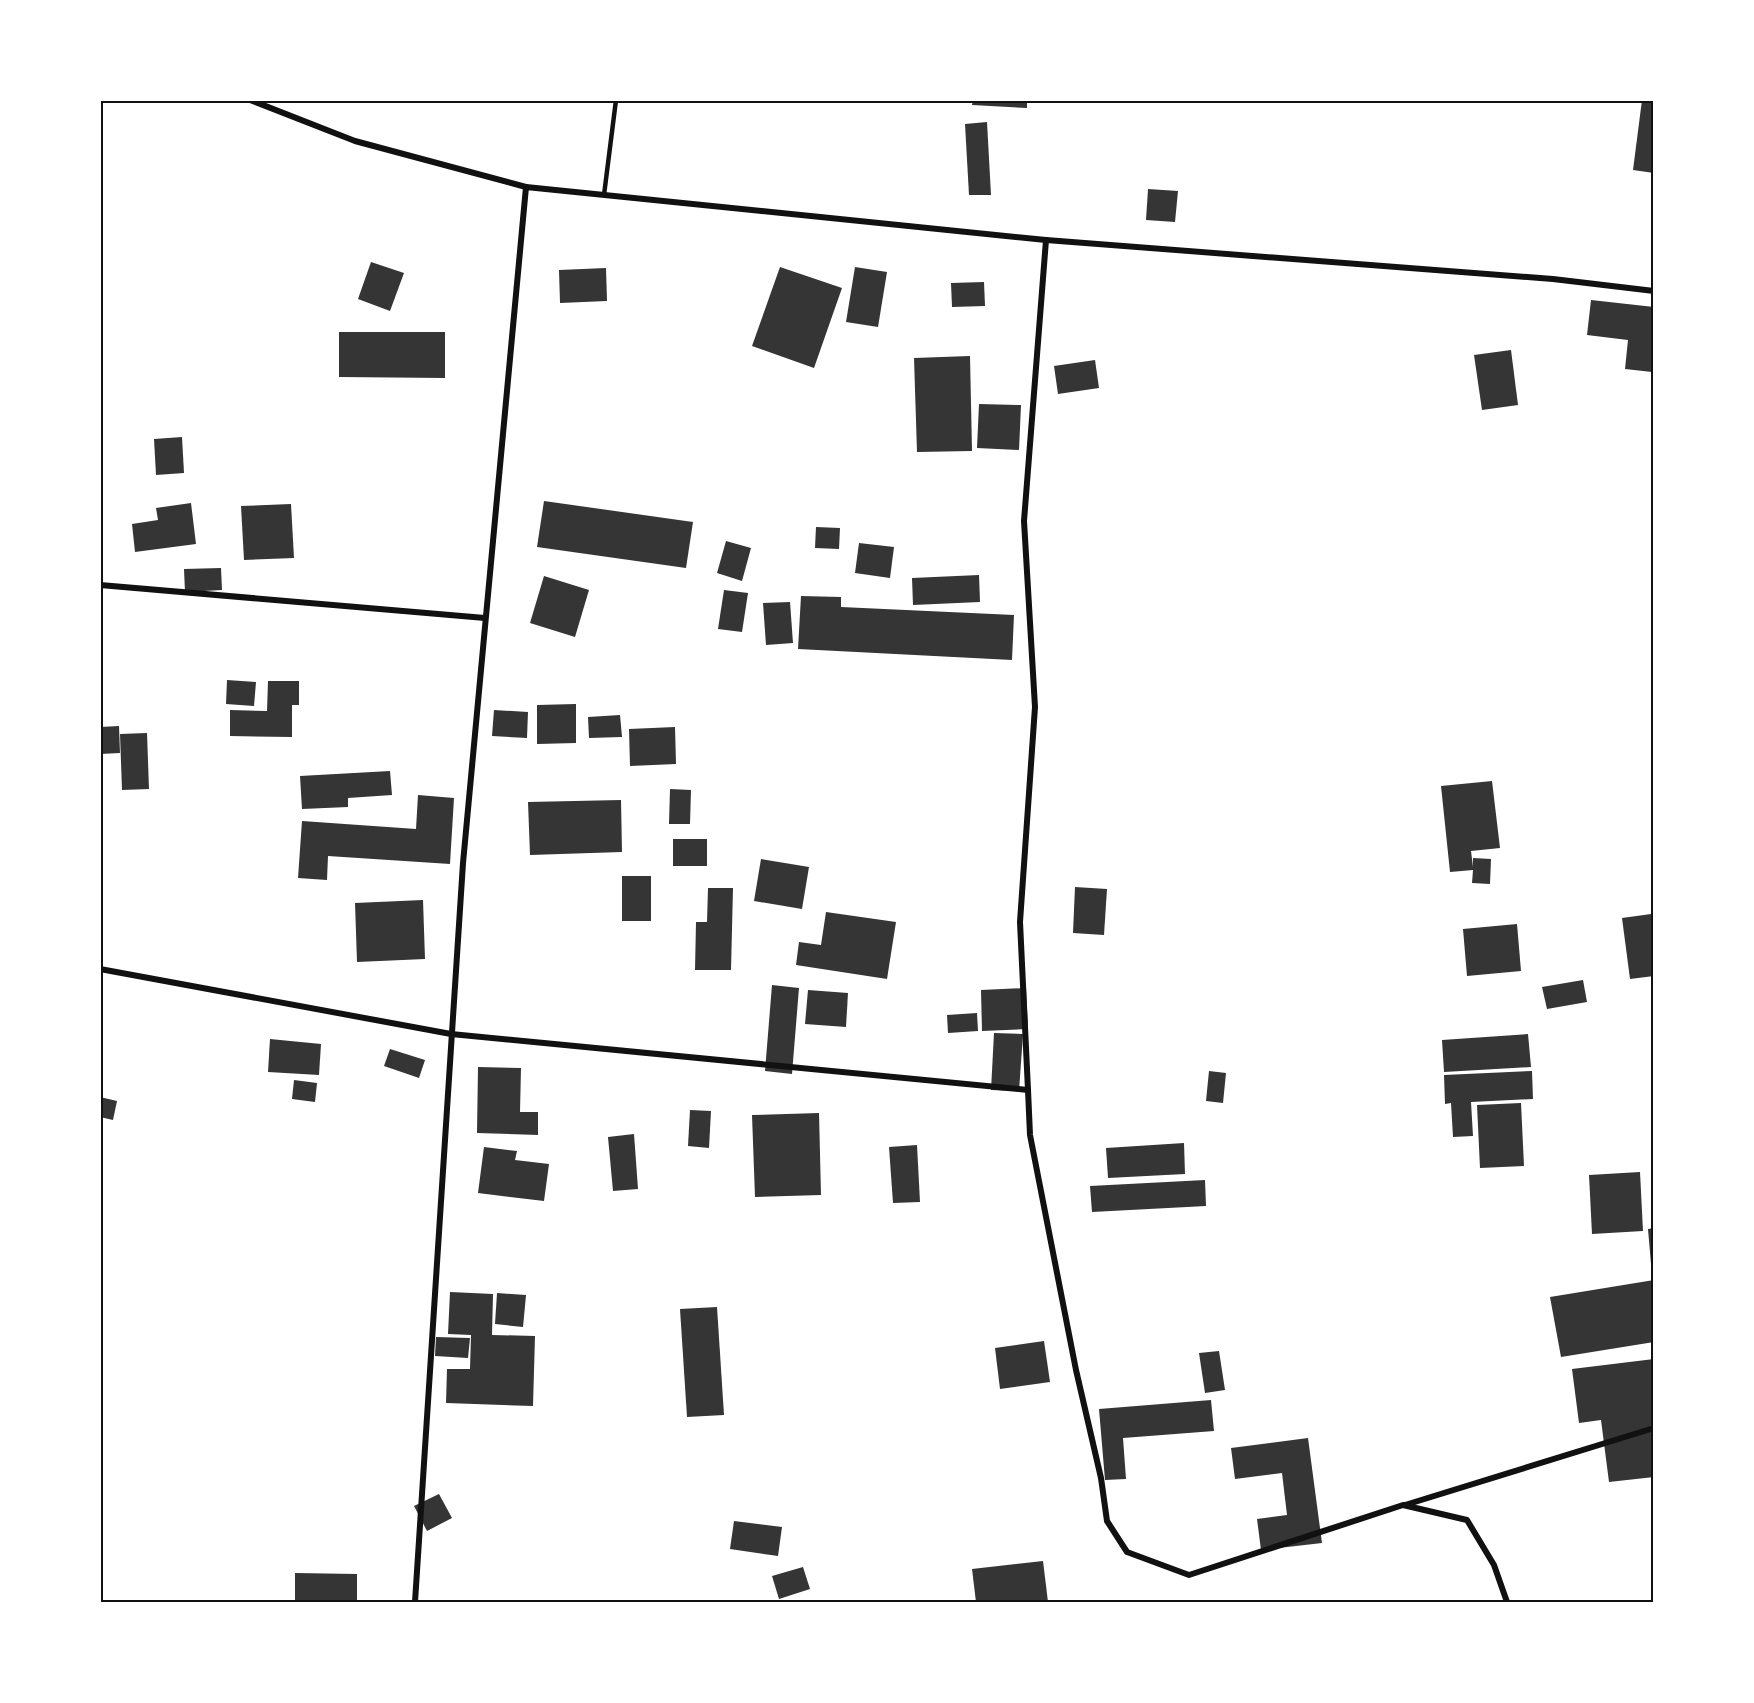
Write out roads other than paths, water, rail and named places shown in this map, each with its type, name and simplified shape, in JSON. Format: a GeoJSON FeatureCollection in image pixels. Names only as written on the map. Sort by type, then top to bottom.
{"type":"FeatureCollection","features":[{"type":"Feature","properties":{"kind":"street"},"geometry":{"type":"LineString","coordinates":[[250,100],[355,141],[526,187],[1046,240],[1553,279],[1653,291]]}},
{"type":"Feature","properties":{"kind":"street"},"geometry":{"type":"LineString","coordinates":[[415,1602],[463,863],[526,187]]}},
{"type":"Feature","properties":{"kind":"street"},"geometry":{"type":"LineString","coordinates":[[1046,240],[1024,521],[1035,707],[1020,922],[1030,1135],[1076,1370],[1101,1478],[1107,1521],[1127,1552],[1189,1575],[1403,1505],[1653,1428]]}},
{"type":"Feature","properties":{"kind":"street"},"geometry":{"type":"LineString","coordinates":[[100,585],[485,618]]}},
{"type":"Feature","properties":{"kind":"street"},"geometry":{"type":"LineString","coordinates":[[100,969],[451,1034],[1028,1090]]}},
{"type":"Feature","properties":{"kind":"street"},"geometry":{"type":"LineString","coordinates":[[1403,1505],[1467,1520],[1494,1565],[1507,1602]]}},
{"type":"Feature","properties":{"kind":"lane"},"geometry":{"type":"LineString","coordinates":[[604,195],[616,100]]}}]}
